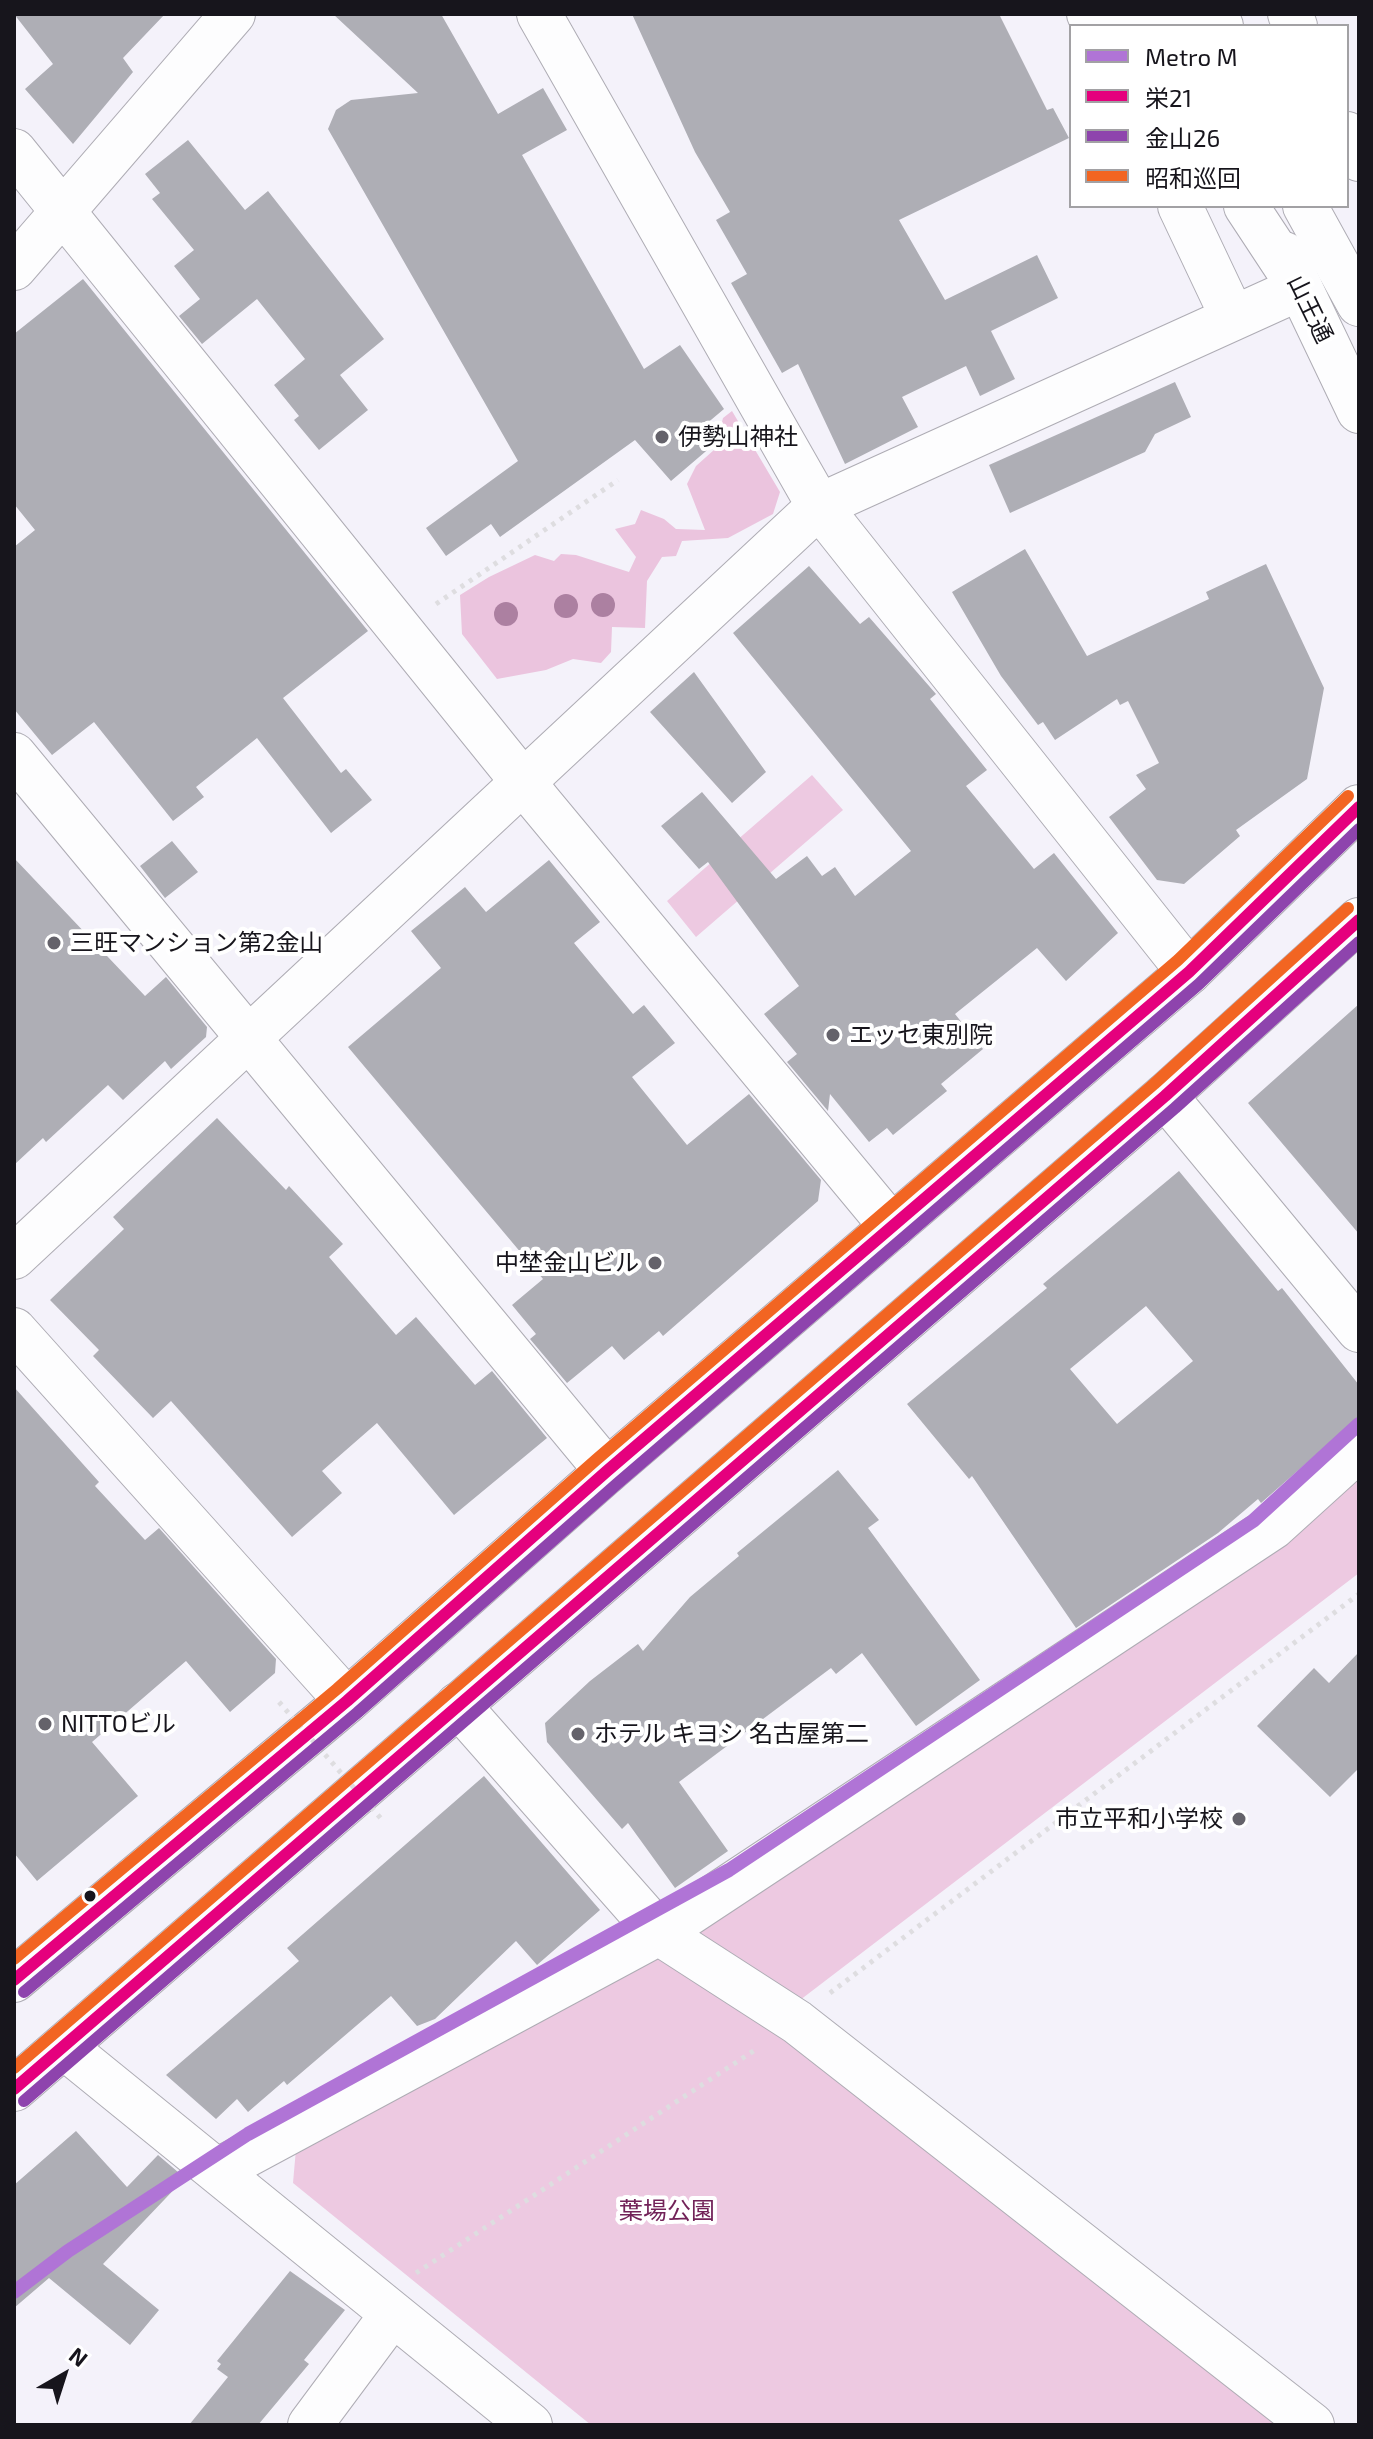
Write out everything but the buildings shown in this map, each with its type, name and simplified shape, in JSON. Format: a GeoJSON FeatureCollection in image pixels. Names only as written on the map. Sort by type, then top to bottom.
{"type":"FeatureCollection","features":[{"type":"Feature","properties":{"kind":"main road"},"geometry":{"type":"LineString","coordinates":[[14,268],[233,14]]}},
{"type":"Feature","properties":{"kind":"main road"},"geometry":{"type":"LineString","coordinates":[[539,14],[819,506],[1189,972]]}},
{"type":"Feature","properties":{"kind":"main road"},"geometry":{"type":"LineString","coordinates":[[1349,138],[1359,159]]}},
{"type":"Feature","properties":{"kind":"main road"},"geometry":{"type":"LineString","coordinates":[[14,151],[521,781],[892,1227]]}},
{"type":"Feature","properties":{"kind":"main road"},"geometry":{"type":"LineString","coordinates":[[1181,208],[1233,318]]}},
{"type":"Feature","properties":{"kind":"main road"},"geometry":{"type":"LineString","coordinates":[[14,1257],[819,506],[1300,288],[1247,208]]}},
{"type":"Feature","properties":{"kind":"main road","name":"山王通"},"geometry":{"type":"LineString","coordinates":[[1262,208],[1359,411]]}},
{"type":"Feature","properties":{"kind":"main road"},"geometry":{"type":"LineString","coordinates":[[1306,208],[1359,304]]}},
{"type":"Feature","properties":{"kind":"main road"},"geometry":{"type":"LineString","coordinates":[[14,755],[607,1471]]}},
{"type":"Feature","properties":{"kind":"main road"},"geometry":{"type":"LineString","coordinates":[[14,1980],[347,1701],[607,1471],[1189,972],[1359,807]]}},
{"type":"Feature","properties":{"kind":"main road"},"geometry":{"type":"LineString","coordinates":[[14,2089],[1165,1096],[1359,920]]}},
{"type":"Feature","properties":{"kind":"main road"},"geometry":{"type":"LineString","coordinates":[[1165,1096],[1359,1330]]}},
{"type":"Feature","properties":{"kind":"main road"},"geometry":{"type":"LineString","coordinates":[[14,1330],[347,1701]]}},
{"type":"Feature","properties":{"kind":"main road"},"geometry":{"type":"LineString","coordinates":[[217,2171],[659,1933],[1273,1527],[1359,1449]]}},
{"type":"Feature","properties":{"kind":"main road"},"geometry":{"type":"LineString","coordinates":[[458,1705],[659,1933],[797,2022],[1312,2425]]}},
{"type":"Feature","properties":{"kind":"main road"},"geometry":{"type":"LineString","coordinates":[[64,2047],[391,2316],[530,2425]]}},
{"type":"Feature","properties":{"kind":"main road"},"geometry":{"type":"LineString","coordinates":[[310,2425],[391,2316]]}},
{"type":"Feature","properties":{"kind":"path"},"geometry":{"type":"LineString","coordinates":[[435,605],[618,480]]}},
{"type":"Feature","properties":{"kind":"path"},"geometry":{"type":"LineString","coordinates":[[414,2274],[797,2022],[838,1986],[1359,1594]]}},
{"type":"Feature","properties":{"kind":"path"},"geometry":{"type":"LineString","coordinates":[[279,1702],[384,1822]]}},
{"type":"Feature","properties":{"kind":"green space"},"geometry":{"type":"Polygon","coordinates":[[[812,775],[843,810],[696,937],[667,901],[812,775]]]}},
{"type":"Feature","properties":{"kind":"green space","name":"葉場公園"},"geometry":{"type":"Polygon","coordinates":[[[1359,1479],[1359,1573],[770,2023],[1285,2425],[591,2425],[293,2183],[296,2149],[1293,1538],[1359,1479]]]}},
{"type":"Feature","properties":{"kind":"shaded area"},"geometry":{"type":"Polygon","coordinates":[[[732,411],[780,492],[773,514],[728,538],[682,541],[676,556],[662,557],[647,581],[645,628],[612,627],[611,652],[601,663],[573,659],[546,670],[497,679],[462,634],[460,595],[535,555],[554,561],[561,554],[576,555],[629,572],[636,557],[615,529],[635,524],[641,510],[664,519],[676,529],[705,530],[687,484],[696,466],[715,449],[723,418],[732,411]]]}},
{"type":"Feature","properties":{"kind":"metro line","name":"M"},"geometry":{"type":"LineString","coordinates":[[14,2292],[68,2251],[248,2134],[729,1870],[1253,1521],[1359,1424]]}},
{"type":"Feature","properties":{"kind":"transit line","name":"昭和巡回"},"geometry":{"type":"LineString","coordinates":[[14,1959],[337,1689],[597,1459],[1178,960],[1348,796]]}},
{"type":"Feature","properties":{"kind":"transit line","name":"栄21"},"geometry":{"type":"LineString","coordinates":[[14,1980],[347,1701],[607,1471],[1189,972],[1359,807]]}},
{"type":"Feature","properties":{"kind":"transit line","name":"金山26"},"geometry":{"type":"LineString","coordinates":[[24,1992],[357,1713],[618,1483],[1199,984],[1359,829]]}},
{"type":"Feature","properties":{"kind":"transit line","name":"昭和巡回"},"geometry":{"type":"LineString","coordinates":[[14,2068],[1154,1084],[1348,908]]}},
{"type":"Feature","properties":{"kind":"transit line","name":"栄21"},"geometry":{"type":"LineString","coordinates":[[14,2089],[1165,1096],[1359,920]]}},
{"type":"Feature","properties":{"kind":"transit line","name":"金山26"},"geometry":{"type":"LineString","coordinates":[[24,2101],[1175,1108],[1359,942]]}},
{"type":"Feature","properties":{"kind":"place","name":"伊勢山神社"},"geometry":{"type":"Point","coordinates":[662,437]}},
{"type":"Feature","properties":{"kind":"place","name":"三旺マンション第2金山"},"geometry":{"type":"Point","coordinates":[54,943]}},
{"type":"Feature","properties":{"kind":"place","name":"エッセ東別院"},"geometry":{"type":"Point","coordinates":[833,1035]}},
{"type":"Feature","properties":{"kind":"place","name":"中埜金山ビル"},"geometry":{"type":"Point","coordinates":[655,1263]}},
{"type":"Feature","properties":{"kind":"place","name":"NITTOビル"},"geometry":{"type":"Point","coordinates":[45,1724]}},
{"type":"Feature","properties":{"kind":"place","name":"ホテル キヨシ 名古屋第二"},"geometry":{"type":"Point","coordinates":[578,1734]}},
{"type":"Feature","properties":{"kind":"place","name":"市立平和小学校"},"geometry":{"type":"Point","coordinates":[1239,1819]}}]}
